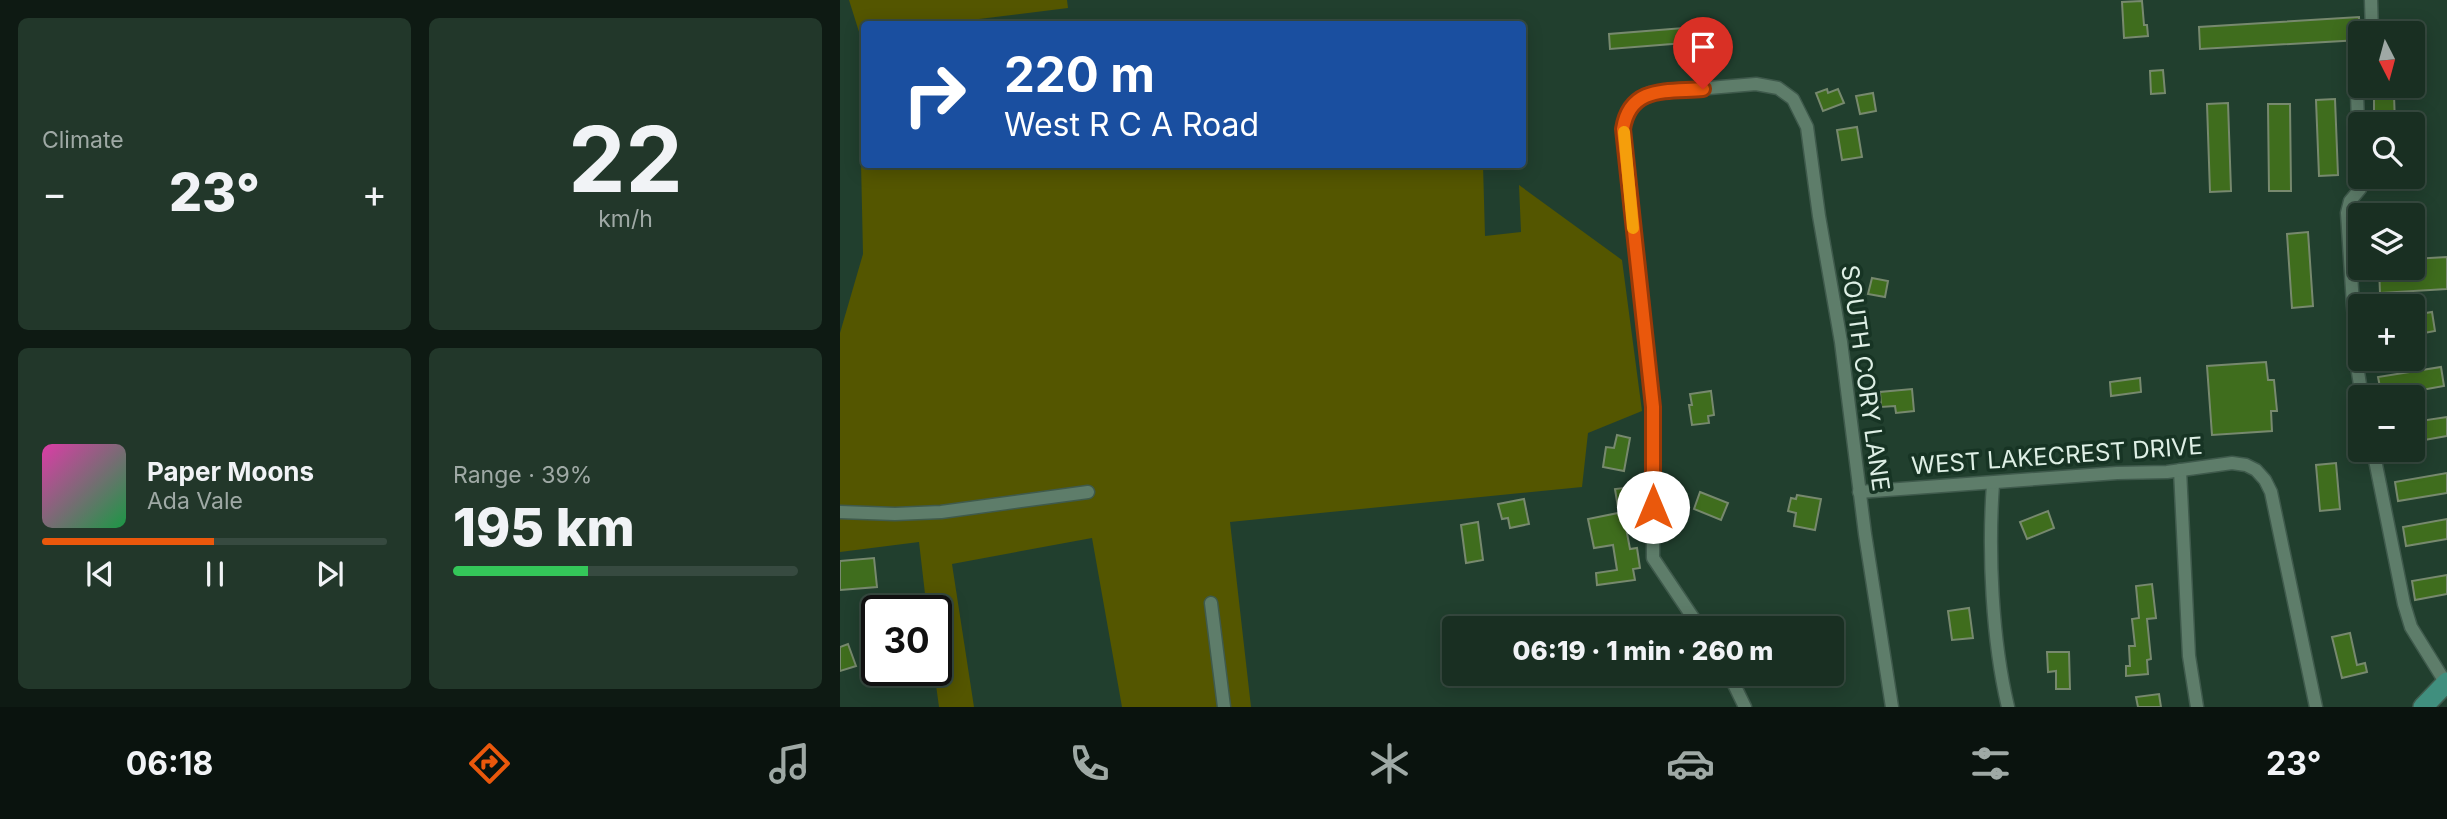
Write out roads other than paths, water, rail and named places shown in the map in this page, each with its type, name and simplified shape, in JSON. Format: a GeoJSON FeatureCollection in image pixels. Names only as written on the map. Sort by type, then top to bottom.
{"type":"FeatureCollection","features":[{"type":"Feature","properties":{"kind":"main road"},"geometry":{"type":"LineString","coordinates":[[2423,707],[2447,684]]}},
{"type":"Feature","properties":{"kind":"street"},"geometry":{"type":"LineString","coordinates":[[2371,0],[2372,21]]}},
{"type":"Feature","properties":{"kind":"street","name":"SOUTH CORY LANE"},"geometry":{"type":"LineString","coordinates":[[1692,616],[1653,558],[1653,407],[1623,129],[1628,110],[1635,101],[1650,93],[1756,84],[1786,92],[1799,108],[1807,127],[1819,216],[1845,366],[1859,492],[1892,707]]}},
{"type":"Feature","properties":{"kind":"street"},"geometry":{"type":"LineString","coordinates":[[2357,98],[2360,189],[2350,201],[2347,213],[2360,385]]}},
{"type":"Feature","properties":{"kind":"street"},"geometry":{"type":"LineString","coordinates":[[2375,462],[2411,627],[2447,684]]}},
{"type":"Feature","properties":{"kind":"street","name":"WEST LAKECREST DRIVE"},"geometry":{"type":"LineString","coordinates":[[1859,492],[2180,470],[2232,463],[2256,470],[2271,492],[2316,707]]}},
{"type":"Feature","properties":{"kind":"street"},"geometry":{"type":"LineString","coordinates":[[2180,470],[2189,656],[2197,707]]}},
{"type":"Feature","properties":{"kind":"street"},"geometry":{"type":"LineString","coordinates":[[1993,484],[1990,531],[1995,619],[2002,683],[2008,707]]}},
{"type":"Feature","properties":{"kind":"street"},"geometry":{"type":"LineString","coordinates":[[840,512],[941,512],[1088,492]]}},
{"type":"Feature","properties":{"kind":"street"},"geometry":{"type":"LineString","coordinates":[[1211,603],[1224,707]]}},
{"type":"Feature","properties":{"kind":"street"},"geometry":{"type":"LineString","coordinates":[[1735,686],[1745,707]]}}]}
